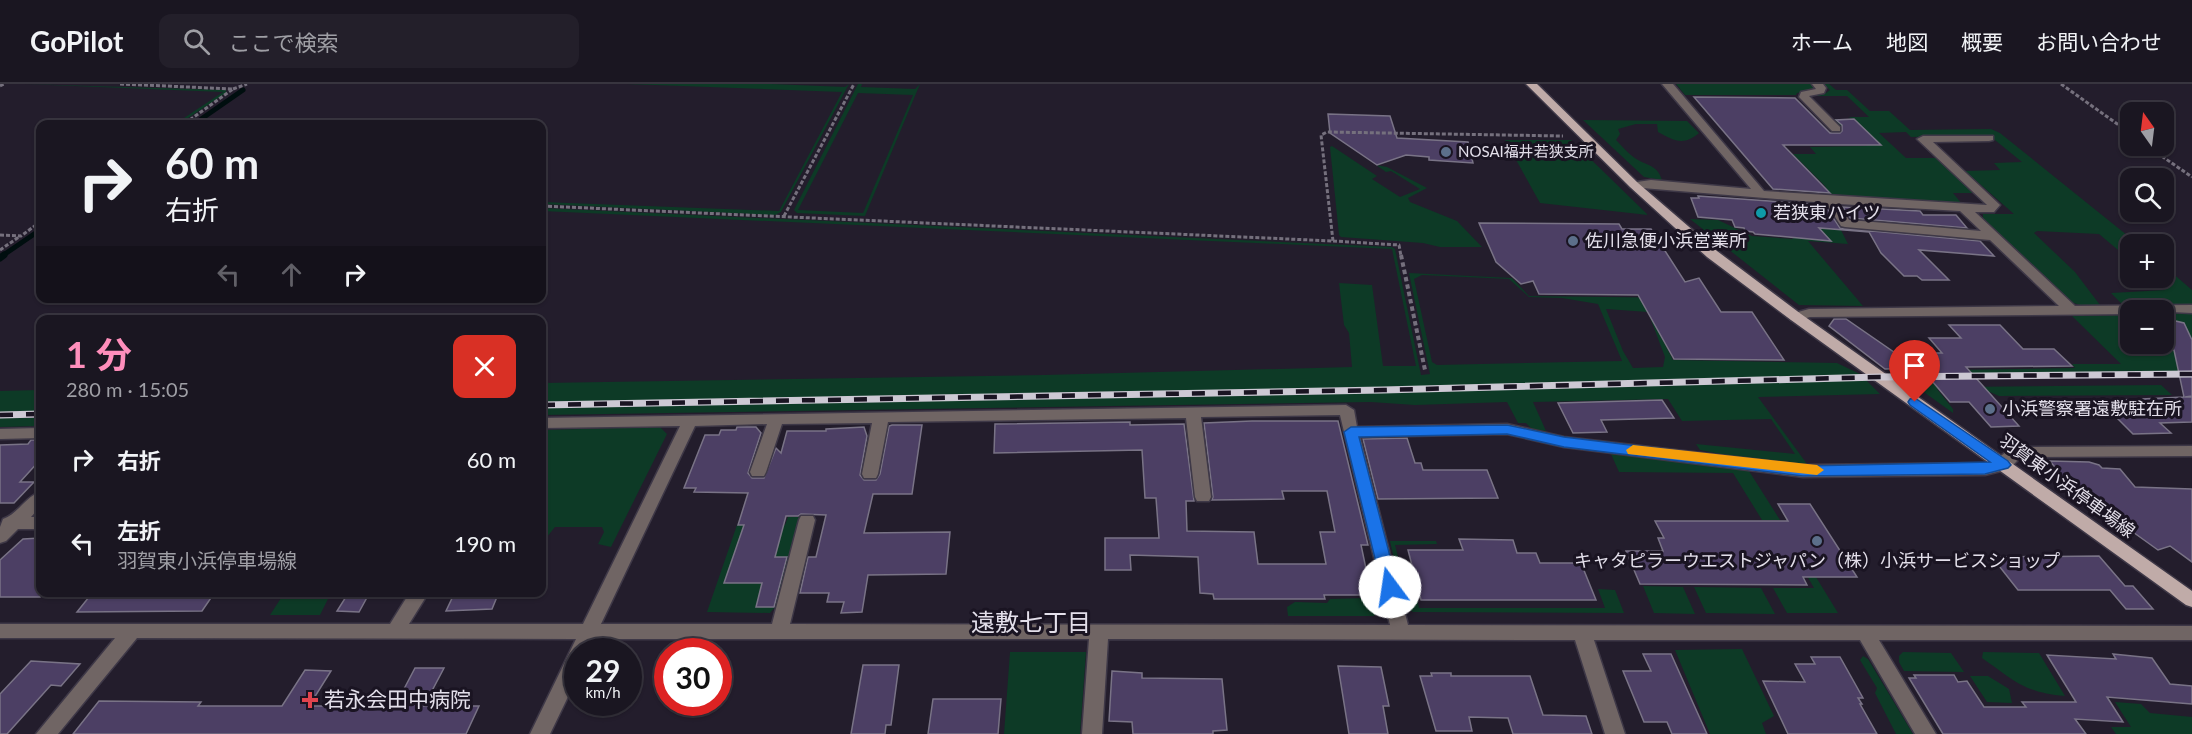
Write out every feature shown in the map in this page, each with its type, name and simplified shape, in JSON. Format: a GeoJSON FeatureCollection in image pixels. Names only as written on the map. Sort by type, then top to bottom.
{"type":"FeatureCollection","features":[{"type":"Feature","properties":{"kind":"main road","name":"羽賀東小浜停車場線"},"geometry":{"type":"LineString","coordinates":[[1531,84],[1634,185],[1713,254],[1796,317],[2192,600]]}},
{"type":"Feature","properties":{"kind":"street"},"geometry":{"type":"LineString","coordinates":[[1667,84],[1761,194]]}},
{"type":"Feature","properties":{"kind":"street"},"geometry":{"type":"LineString","coordinates":[[1817,84],[1821,88],[1820,91],[1805,94],[1804,97],[1836,129]]}},
{"type":"Feature","properties":{"kind":"street"},"geometry":{"type":"LineString","coordinates":[[1634,185],[1651,184],[1830,200],[1990,209],[1994,205],[1923,139],[1989,138]]}},
{"type":"Feature","properties":{"kind":"street"},"geometry":{"type":"LineString","coordinates":[[1830,200],[1845,223],[1992,236]]}},
{"type":"Feature","properties":{"kind":"street"},"geometry":{"type":"LineString","coordinates":[[1965,209],[2072,311]]}},
{"type":"Feature","properties":{"kind":"street"},"geometry":{"type":"LineString","coordinates":[[1796,317],[1809,314],[2192,309]]}},
{"type":"Feature","properties":{"kind":"street"},"geometry":{"type":"LineString","coordinates":[[546,423],[1346,410],[1401,632]]}},
{"type":"Feature","properties":{"kind":"street"},"geometry":{"type":"LineString","coordinates":[[1193,412],[1203,497]]}},
{"type":"Feature","properties":{"kind":"street"},"geometry":{"type":"LineString","coordinates":[[870,474],[881,418]]}},
{"type":"Feature","properties":{"kind":"street"},"geometry":{"type":"LineString","coordinates":[[758,472],[776,420]]}},
{"type":"Feature","properties":{"kind":"street"},"geometry":{"type":"LineString","coordinates":[[586,638],[690,421]]}},
{"type":"Feature","properties":{"kind":"street"},"geometry":{"type":"LineString","coordinates":[[1351,432],[1507,429],[1564,442],[1803,471],[1985,469],[2003,465],[2017,452],[2192,451]]}},
{"type":"Feature","properties":{"kind":"street"},"geometry":{"type":"LineString","coordinates":[[0,434],[36,433]]}},
{"type":"Feature","properties":{"kind":"street"},"geometry":{"type":"LineString","coordinates":[[0,537],[7,523],[36,501]]}},
{"type":"Feature","properties":{"kind":"street"},"geometry":{"type":"LineString","coordinates":[[778,631],[807,520]]}},
{"type":"Feature","properties":{"kind":"street"},"geometry":{"type":"LineString","coordinates":[[7,523],[36,523]]}},
{"type":"Feature","properties":{"kind":"street"},"geometry":{"type":"LineString","coordinates":[[396,630],[417,597]]}},
{"type":"Feature","properties":{"kind":"street"},"geometry":{"type":"LineString","coordinates":[[46,734],[133,630]]}},
{"type":"Feature","properties":{"kind":"street"},"geometry":{"type":"LineString","coordinates":[[0,631],[2192,633]]}},
{"type":"Feature","properties":{"kind":"street"},"geometry":{"type":"LineString","coordinates":[[1092,734],[1099,631]]}},
{"type":"Feature","properties":{"kind":"street"},"geometry":{"type":"LineString","coordinates":[[1582,632],[1615,734]]}},
{"type":"Feature","properties":{"kind":"street"},"geometry":{"type":"LineString","coordinates":[[1865,632],[1926,734]]}},
{"type":"Feature","properties":{"kind":"street"},"geometry":{"type":"LineString","coordinates":[[540,734],[564,683]]}},
{"type":"Feature","properties":{"kind":"path"},"geometry":{"type":"LineString","coordinates":[[0,86],[4,84]]}},
{"type":"Feature","properties":{"kind":"path"},"geometry":{"type":"LineString","coordinates":[[120,84],[233,89]]}},
{"type":"Feature","properties":{"kind":"path"},"geometry":{"type":"LineString","coordinates":[[190,120],[233,89],[247,84]]}},
{"type":"Feature","properties":{"kind":"path"},"geometry":{"type":"LineString","coordinates":[[784,216],[854,84]]}},
{"type":"Feature","properties":{"kind":"path"},"geometry":{"type":"LineString","coordinates":[[2061,84],[2120,126]]}},
{"type":"Feature","properties":{"kind":"path"},"geometry":{"type":"LineString","coordinates":[[1333,241],[1321,135],[1327,132],[1413,132],[1505,136],[1582,135]]}},
{"type":"Feature","properties":{"kind":"path"},"geometry":{"type":"LineString","coordinates":[[2162,156],[2192,177]]}},
{"type":"Feature","properties":{"kind":"path"},"geometry":{"type":"LineString","coordinates":[[546,206],[1399,245],[1425,370]]}},
{"type":"Feature","properties":{"kind":"path"},"geometry":{"type":"LineString","coordinates":[[0,250],[36,225]]}},
{"type":"Feature","properties":{"kind":"path"},"geometry":{"type":"LineString","coordinates":[[0,235],[21,236]]}},
{"type":"Feature","properties":{"kind":"green space"},"geometry":{"type":"Polygon","coordinates":[[[25,84],[226,90],[226,93],[185,120],[181,120],[223,92],[25,84]]]}},
{"type":"Feature","properties":{"kind":"green space"},"geometry":{"type":"Polygon","coordinates":[[[627,84],[772,84],[845,87],[849,84],[781,212],[775,215],[546,204],[546,202],[779,211],[842,92],[627,84]]]}},
{"type":"Feature","properties":{"kind":"green space"},"geometry":{"type":"Polygon","coordinates":[[[858,84],[862,84],[861,87],[915,89],[920,84],[865,216],[797,213],[794,210],[858,84]],[[858,93],[798,210],[863,213],[913,95],[858,93]]]}},
{"type":"Feature","properties":{"kind":"green space"},"geometry":{"type":"Polygon","coordinates":[[[1676,84],[1812,84],[1817,89],[1796,95],[1685,95],[1676,84]]]}},
{"type":"Feature","properties":{"kind":"green space"},"geometry":{"type":"Polygon","coordinates":[[[1824,84],[1829,84],[1836,90],[1847,90],[1870,111],[1889,111],[1910,130],[1991,129],[2000,133],[2126,234],[2120,234],[2120,252],[2099,234],[2037,231],[2034,233],[2075,272],[2100,305],[2083,306],[2068,301],[1983,218],[1983,214],[2014,214],[1965,171],[2000,170],[1994,163],[2022,162],[1990,136],[1911,137],[1906,132],[1879,133],[1906,158],[1936,158],[1974,193],[1953,193],[1962,204],[1830,194],[1793,154],[1816,154],[1810,147],[1867,146],[1854,133],[1858,126],[1841,126],[1834,119],[1858,123],[1855,119],[1848,117],[1869,117],[1847,96],[1810,96],[1830,90],[1824,84]]]}},
{"type":"Feature","properties":{"kind":"green space"},"geometry":{"type":"Polygon","coordinates":[[[1583,120],[1687,121],[1699,133],[1689,140],[1679,141],[1658,132],[1657,124],[1636,124],[1618,129],[1620,134],[1616,140],[1633,157],[1656,170],[1662,180],[1644,177],[1583,120]]]}},
{"type":"Feature","properties":{"kind":"green space"},"geometry":{"type":"Polygon","coordinates":[[[1505,140],[1571,140],[1648,215],[1540,203],[1505,140]]]}},
{"type":"Feature","properties":{"kind":"green space"},"geometry":{"type":"Polygon","coordinates":[[[1332,146],[1377,176],[1372,179],[1400,197],[1420,189],[1391,171],[1386,172],[1376,165],[1387,167],[1427,188],[1408,198],[1410,202],[1457,221],[1482,247],[1440,247],[1423,243],[1341,237],[1330,147],[1332,146]]]}},
{"type":"Feature","properties":{"kind":"green space"},"geometry":{"type":"Polygon","coordinates":[[[546,208],[1392,247],[1395,249],[1421,375],[1430,374],[1409,273],[1512,278],[1529,296],[1683,298],[1654,323],[1673,360],[1837,363],[1862,375],[1382,387],[546,402],[546,383],[1044,375],[1352,367],[1349,333],[1344,325],[1339,283],[1372,285],[1383,366],[1416,366],[1392,249],[546,211],[546,208]],[[1422,275],[1414,279],[1432,362],[1437,365],[1622,361],[1598,304],[1562,298],[1529,297],[1509,279],[1422,275]],[[1606,309],[1623,351],[1633,368],[1663,367],[1665,357],[1648,312],[1606,309]]]}},
{"type":"Feature","properties":{"kind":"green space"},"geometry":{"type":"Polygon","coordinates":[[[1690,219],[1718,220],[1752,236],[1793,239],[1792,237],[1804,227],[1841,230],[1848,244],[1808,241],[1863,306],[1799,305],[1690,219]]]}},
{"type":"Feature","properties":{"kind":"green space"},"geometry":{"type":"Polygon","coordinates":[[[2174,274],[2192,290],[2192,304],[2174,304],[2174,300],[2120,300],[2120,302],[2111,293],[2165,290],[2163,288],[2174,288],[2174,274]]]}},
{"type":"Feature","properties":{"kind":"green space"},"geometry":{"type":"Polygon","coordinates":[[[2192,313],[2192,371],[1895,374],[1890,371],[2075,368],[2072,364],[2121,364],[2072,316],[2120,315],[2120,354],[2174,354],[2174,314],[2192,313]]]}},
{"type":"Feature","properties":{"kind":"green space"},"geometry":{"type":"Polygon","coordinates":[[[1948,379],[1955,387],[2161,385],[2172,395],[1999,396],[1990,392],[1954,392],[1951,389],[1937,389],[1953,409],[1953,413],[1907,380],[1948,379]]]}},
{"type":"Feature","properties":{"kind":"green space"},"geometry":{"type":"Polygon","coordinates":[[[1866,380],[1880,394],[1758,397],[1807,464],[1700,450],[1696,444],[1795,454],[1771,419],[1682,421],[1668,399],[1533,402],[1546,431],[1532,429],[1526,423],[1518,423],[1507,402],[1415,405],[1371,402],[546,415],[546,408],[1384,393],[1866,380]]]}},
{"type":"Feature","properties":{"kind":"green space"},"geometry":{"type":"Polygon","coordinates":[[[36,390],[36,411],[0,412],[0,391],[36,390]]]}},
{"type":"Feature","properties":{"kind":"green space"},"geometry":{"type":"Polygon","coordinates":[[[0,418],[36,418],[36,426],[0,427],[0,418]]]}},
{"type":"Feature","properties":{"kind":"green space"},"geometry":{"type":"Polygon","coordinates":[[[660,427],[667,434],[611,547],[598,544],[604,532],[602,527],[555,527],[546,538],[546,430],[660,427]]]}},
{"type":"Feature","properties":{"kind":"green space"},"geometry":{"type":"Polygon","coordinates":[[[1611,454],[1749,471],[1780,520],[1762,520],[1733,473],[1619,472],[1611,454]]]}},
{"type":"Feature","properties":{"kind":"green space"},"geometry":{"type":"Polygon","coordinates":[[[788,517],[799,517],[775,607],[770,613],[707,612],[737,525],[785,525],[788,517]]]}},
{"type":"Feature","properties":{"kind":"green space"},"geometry":{"type":"Polygon","coordinates":[[[1390,541],[1436,541],[1437,544],[1395,545],[1404,580],[1413,580],[1419,608],[1605,608],[1598,589],[1615,590],[1624,613],[1413,612],[1405,607],[1390,541]]]}},
{"type":"Feature","properties":{"kind":"green space"},"geometry":{"type":"Polygon","coordinates":[[[1787,541],[1794,541],[1838,613],[1787,613],[1773,588],[1814,588],[1787,541]]]}},
{"type":"Feature","properties":{"kind":"green space"},"geometry":{"type":"Polygon","coordinates":[[[1368,565],[1374,567],[1382,604],[1374,616],[1288,616],[1287,607],[1295,602],[1327,603],[1330,599],[1367,598],[1364,579],[1372,579],[1368,565]]]}},
{"type":"Feature","properties":{"kind":"green space"},"geometry":{"type":"Polygon","coordinates":[[[1643,586],[1683,587],[1695,614],[1654,613],[1643,586]]]}},
{"type":"Feature","properties":{"kind":"green space"},"geometry":{"type":"Polygon","coordinates":[[[1694,587],[1761,588],[1775,614],[1706,613],[1694,587]]]}},
{"type":"Feature","properties":{"kind":"green space"},"geometry":{"type":"Polygon","coordinates":[[[281,598],[328,599],[320,615],[270,615],[281,598]]]}},
{"type":"Feature","properties":{"kind":"green space"},"geometry":{"type":"Polygon","coordinates":[[[1742,649],[1774,716],[1762,723],[1766,734],[1710,734],[1675,650],[1742,649]]]}},
{"type":"Feature","properties":{"kind":"green space"},"geometry":{"type":"Polygon","coordinates":[[[1010,652],[1086,652],[1080,734],[1004,734],[1010,652]]]}},
{"type":"Feature","properties":{"kind":"green space"},"geometry":{"type":"Polygon","coordinates":[[[1903,652],[1951,653],[1964,672],[1904,671],[1899,662],[1899,656],[1903,652]]]}},
{"type":"Feature","properties":{"kind":"green space"},"geometry":{"type":"Polygon","coordinates":[[[1983,652],[2039,653],[2065,696],[2039,692],[2020,684],[1982,658],[1983,652]]]}},
{"type":"Feature","properties":{"kind":"green space"},"geometry":{"type":"Polygon","coordinates":[[[1863,656],[1868,659],[1913,734],[1896,734],[1875,693],[1877,688],[1860,660],[1863,656]]]}},
{"type":"Feature","properties":{"kind":"green space"},"geometry":{"type":"Polygon","coordinates":[[[1970,676],[1988,676],[2009,689],[2012,703],[1987,702],[1970,676]]]}},
{"type":"Feature","properties":{"kind":"green space"},"geometry":{"type":"Polygon","coordinates":[[[2115,702],[2141,704],[2150,713],[2192,717],[2192,734],[2116,734],[2111,727],[2131,727],[2115,702]]]}},
{"type":"Feature","properties":{"kind":"building"},"geometry":{"type":"Polygon","coordinates":[[[1694,97],[1795,98],[1830,133],[1842,131],[1842,125],[1836,120],[1854,119],[1881,145],[1783,145],[1830,193],[1773,189],[1694,97]]]}},
{"type":"Feature","properties":{"kind":"building"},"geometry":{"type":"Polygon","coordinates":[[[1328,114],[1390,116],[1397,138],[1468,142],[1473,163],[1429,160],[1429,157],[1406,155],[1377,165],[1330,133],[1328,114]]]}},
{"type":"Feature","properties":{"kind":"building"},"geometry":{"type":"Polygon","coordinates":[[[1698,196],[1825,205],[1840,228],[1980,241],[1994,256],[1919,250],[1949,280],[1922,280],[1917,276],[1904,276],[1881,253],[1869,232],[1819,228],[1831,241],[1755,234],[1745,231],[1744,228],[1735,227],[1732,220],[1698,217],[1691,198],[1699,198],[1698,196]]]}},
{"type":"Feature","properties":{"kind":"building"},"geometry":{"type":"Polygon","coordinates":[[[1843,207],[1920,211],[1923,215],[1956,215],[1967,228],[1850,218],[1843,207]]]}},
{"type":"Feature","properties":{"kind":"building"},"geometry":{"type":"Polygon","coordinates":[[[1479,223],[1619,224],[1622,229],[1651,229],[1685,282],[1699,278],[1721,312],[1752,312],[1784,360],[1674,359],[1638,295],[1539,294],[1533,281],[1521,284],[1496,262],[1479,223]]]}},
{"type":"Feature","properties":{"kind":"building"},"geometry":{"type":"Polygon","coordinates":[[[1834,319],[1846,319],[1917,368],[1885,369],[1829,326],[1834,319]]]}},
{"type":"Feature","properties":{"kind":"building"},"geometry":{"type":"Polygon","coordinates":[[[2174,321],[2184,323],[2192,340],[2192,396],[2185,397],[2192,397],[2192,422],[2160,423],[2171,433],[2133,434],[2100,401],[2184,397],[2174,350],[2174,321]]]}},
{"type":"Feature","properties":{"kind":"building"},"geometry":{"type":"Polygon","coordinates":[[[1949,325],[2000,325],[2023,349],[2054,349],[2072,366],[1966,367],[2019,426],[1991,427],[1969,402],[1950,402],[1908,353],[1942,353],[1929,338],[1961,338],[1949,325]]]}},
{"type":"Feature","properties":{"kind":"building"},"geometry":{"type":"Polygon","coordinates":[[[1662,400],[1674,418],[1601,420],[1607,432],[1573,433],[1558,403],[1662,400]]]}},
{"type":"Feature","properties":{"kind":"building"},"geometry":{"type":"Polygon","coordinates":[[[1338,421],[1368,545],[1361,545],[1368,578],[1361,578],[1365,595],[1324,595],[1325,599],[1214,599],[1213,594],[1200,593],[1198,557],[1130,555],[1131,570],[1105,570],[1105,538],[1159,538],[1156,498],[1145,498],[1142,450],[994,453],[995,424],[1130,422],[1130,425],[1184,424],[1194,501],[1186,501],[1187,531],[1254,532],[1258,564],[1326,564],[1320,532],[1335,532],[1327,491],[1282,491],[1284,499],[1212,500],[1204,423],[1338,421]]]}},
{"type":"Feature","properties":{"kind":"building"},"geometry":{"type":"Polygon","coordinates":[[[922,425],[912,494],[873,494],[864,533],[950,532],[946,574],[868,575],[862,612],[841,613],[844,602],[827,602],[829,593],[800,593],[808,557],[816,557],[826,515],[801,514],[786,516],[775,557],[787,557],[774,607],[756,607],[762,583],[724,583],[744,525],[738,525],[748,493],[694,492],[696,488],[684,488],[705,435],[719,435],[721,430],[736,430],[737,427],[756,427],[761,433],[748,473],[752,478],[764,478],[776,448],[781,453],[787,431],[826,431],[826,429],[864,427],[867,436],[860,475],[864,480],[876,480],[880,474],[889,426],[922,425]]]}},
{"type":"Feature","properties":{"kind":"building"},"geometry":{"type":"Polygon","coordinates":[[[1407,438],[1415,463],[1421,463],[1423,470],[1487,470],[1498,498],[1378,499],[1363,439],[1407,438]]]}},
{"type":"Feature","properties":{"kind":"building"},"geometry":{"type":"Polygon","coordinates":[[[31,440],[36,440],[36,464],[20,482],[34,482],[14,503],[0,503],[0,445],[28,444],[31,440]]]}},
{"type":"Feature","properties":{"kind":"building"},"geometry":{"type":"Polygon","coordinates":[[[2050,461],[2089,462],[2102,468],[2120,469],[2135,487],[2192,489],[2192,562],[2170,546],[2158,550],[2112,517],[2109,518],[2077,495],[2050,461]]]}},
{"type":"Feature","properties":{"kind":"building"},"geometry":{"type":"Polygon","coordinates":[[[1778,504],[1810,504],[1857,577],[1803,577],[1807,585],[1640,584],[1626,551],[1663,551],[1658,538],[1664,538],[1655,521],[1788,521],[1778,504]]]}},
{"type":"Feature","properties":{"kind":"building"},"geometry":{"type":"Polygon","coordinates":[[[36,538],[36,597],[0,597],[0,560],[23,539],[36,538]]]}},
{"type":"Feature","properties":{"kind":"building"},"geometry":{"type":"Polygon","coordinates":[[[1459,539],[1513,540],[1517,553],[1536,553],[1540,563],[1581,563],[1596,600],[1421,600],[1408,550],[1463,550],[1459,539]]]}},
{"type":"Feature","properties":{"kind":"building"},"geometry":{"type":"Polygon","coordinates":[[[2099,556],[2125,586],[2133,586],[2153,609],[2126,609],[2110,590],[2018,590],[1992,557],[2099,556]]]}},
{"type":"Feature","properties":{"kind":"building"},"geometry":{"type":"Polygon","coordinates":[[[89,597],[212,597],[202,611],[77,612],[89,597]]]}},
{"type":"Feature","properties":{"kind":"building"},"geometry":{"type":"Polygon","coordinates":[[[346,597],[367,597],[359,612],[337,611],[346,597]]]}},
{"type":"Feature","properties":{"kind":"building"},"geometry":{"type":"Polygon","coordinates":[[[453,597],[497,597],[492,609],[446,611],[453,597]]]}},
{"type":"Feature","properties":{"kind":"building"},"geometry":{"type":"Polygon","coordinates":[[[1643,654],[1671,654],[1707,734],[1672,734],[1667,722],[1644,722],[1623,671],[1651,671],[1643,654]]]}},
{"type":"Feature","properties":{"kind":"building"},"geometry":{"type":"Polygon","coordinates":[[[2113,654],[2152,658],[2170,684],[2192,686],[2192,704],[2107,697],[2123,722],[2075,719],[2086,734],[1943,734],[1909,678],[1916,678],[1914,675],[1954,675],[1958,682],[1967,681],[1984,707],[2026,707],[2022,702],[2076,702],[2047,655],[2116,659],[2113,654]]]}},
{"type":"Feature","properties":{"kind":"building"},"geometry":{"type":"Polygon","coordinates":[[[1811,657],[1840,657],[1863,698],[1858,698],[1877,734],[1788,734],[1763,681],[1805,682],[1795,664],[1815,664],[1811,657]]]}},
{"type":"Feature","properties":{"kind":"building"},"geometry":{"type":"Polygon","coordinates":[[[31,661],[80,664],[61,686],[51,685],[7,734],[0,734],[0,694],[31,661]]]}},
{"type":"Feature","properties":{"kind":"building"},"geometry":{"type":"Polygon","coordinates":[[[863,665],[899,665],[891,725],[886,725],[885,734],[851,734],[863,665]]]}},
{"type":"Feature","properties":{"kind":"building"},"geometry":{"type":"Polygon","coordinates":[[[1338,666],[1381,667],[1389,706],[1383,706],[1388,734],[1349,734],[1338,666]]]}},
{"type":"Feature","properties":{"kind":"building"},"geometry":{"type":"Polygon","coordinates":[[[415,668],[444,668],[424,706],[479,706],[466,734],[73,734],[99,701],[201,702],[198,706],[282,706],[305,670],[331,671],[309,706],[395,706],[415,668]]]}},
{"type":"Feature","properties":{"kind":"building"},"geometry":{"type":"Polygon","coordinates":[[[1112,671],[1142,673],[1142,678],[1222,679],[1227,730],[1213,731],[1213,734],[1133,734],[1132,722],[1109,721],[1112,671]]]}},
{"type":"Feature","properties":{"kind":"building"},"geometry":{"type":"Polygon","coordinates":[[[1431,673],[1451,673],[1451,676],[1530,676],[1543,715],[1586,716],[1592,734],[1513,734],[1508,718],[1469,717],[1472,731],[1436,731],[1420,676],[1432,676],[1431,673]]]}},
{"type":"Feature","properties":{"kind":"building"},"geometry":{"type":"Polygon","coordinates":[[[933,699],[1001,699],[998,734],[928,734],[933,699]]]}},
{"type":"Feature","properties":{"kind":"waterway"},"geometry":{"type":"LineString","coordinates":[[200,120],[243,90]]}},
{"type":"Feature","properties":{"kind":"waterway"},"geometry":{"type":"LineString","coordinates":[[2,256],[36,233]]}},
{"type":"Feature","properties":{"kind":"waterway"},"geometry":{"type":"LineString","coordinates":[[0,258],[4,255]]}},
{"type":"Feature","properties":{"kind":"railway"},"geometry":{"type":"LineString","coordinates":[[546,405],[1383,390],[1880,377],[2192,374]]}},
{"type":"Feature","properties":{"kind":"railway"},"geometry":{"type":"LineString","coordinates":[[0,415],[36,414]]}},
{"type":"Feature","properties":{"kind":"slow traffic"},"geometry":{"type":"LineString","coordinates":[[1633,450],[1803,471],[1817,470]]}},
{"type":"Feature","properties":{"kind":"place","name":"NOSAI福井若狭支所"},"geometry":{"type":"Point","coordinates":[1446,152]}},
{"type":"Feature","properties":{"kind":"place","name":"若狭東ハイツ"},"geometry":{"type":"Point","coordinates":[1761,213]}},
{"type":"Feature","properties":{"kind":"place","name":"佐川急便小浜営業所"},"geometry":{"type":"Point","coordinates":[1573,241]}},
{"type":"Feature","properties":{"kind":"place","name":"小浜警察署遠敷駐在所"},"geometry":{"type":"Point","coordinates":[1990,409]}},
{"type":"Feature","properties":{"kind":"place","name":"キャタピラーウエストジャパン（株）小浜サービスショップ"},"geometry":{"type":"Point","coordinates":[1817,541]}},
{"type":"Feature","properties":{"kind":"place","name":"若永会田中病院"},"geometry":{"type":"Point","coordinates":[310,700]}},
{"type":"Feature","properties":{"kind":"district","name":"遠敷七丁目"},"geometry":{"type":"Point","coordinates":[1031,623]}},
{"type":"Feature","properties":{"kind":"route"},"geometry":{"type":"LineString","coordinates":[[1390,587],[1351,432],[1507,429],[1564,442],[1803,471],[1985,469],[2003,465],[1915,402]]}}]}
